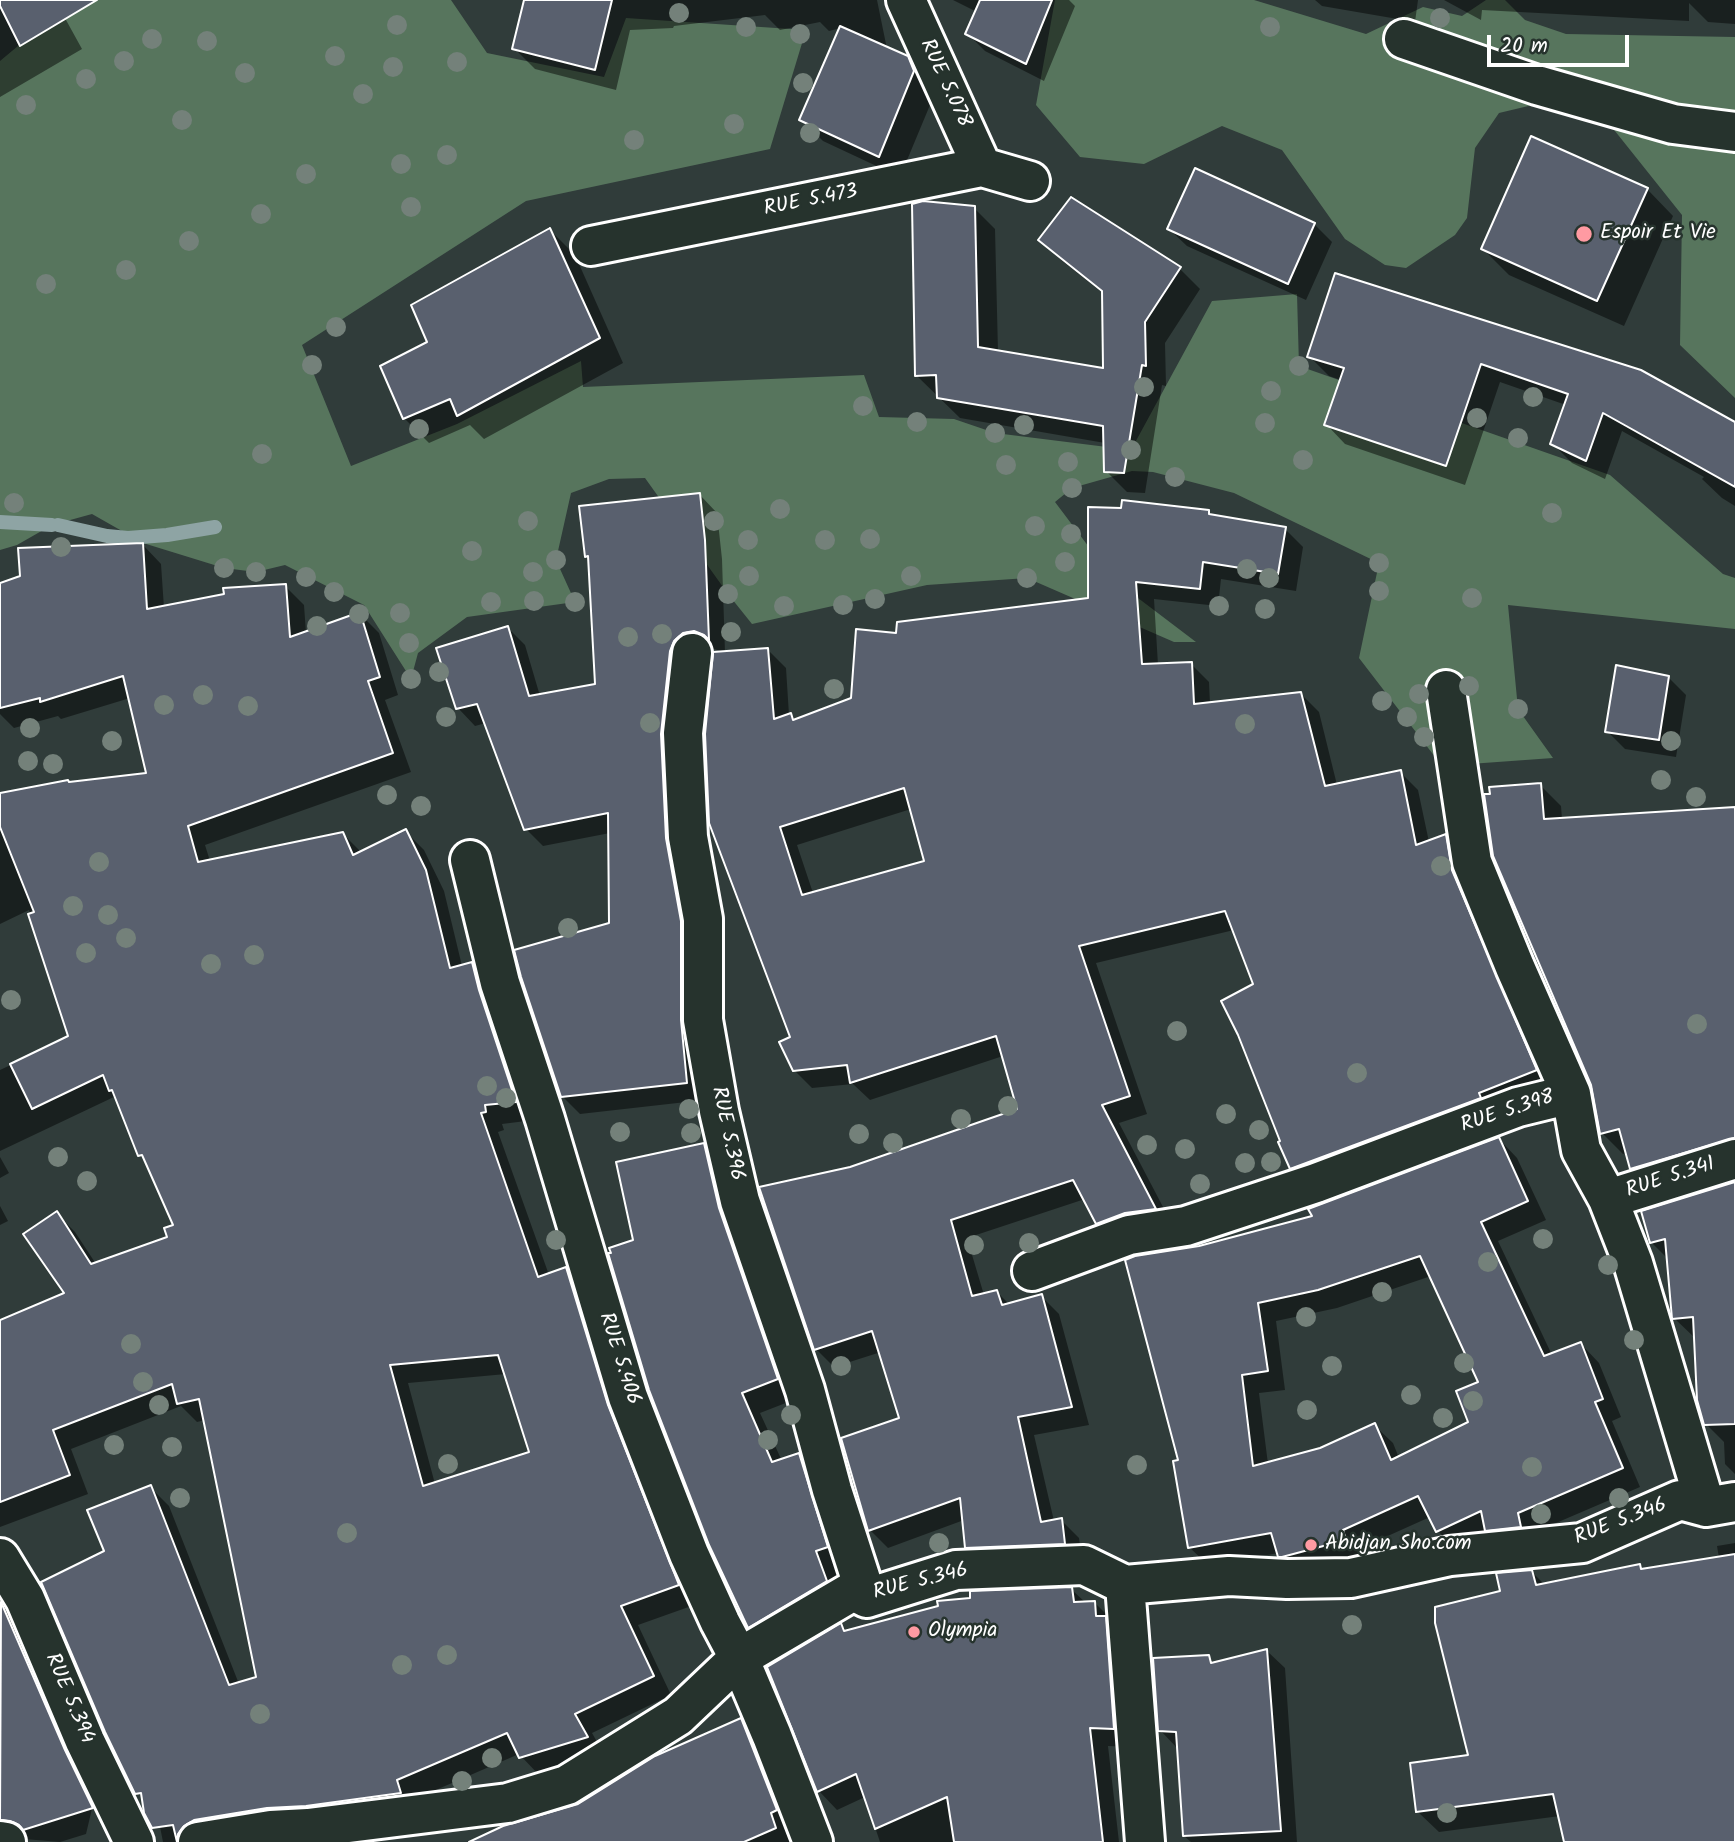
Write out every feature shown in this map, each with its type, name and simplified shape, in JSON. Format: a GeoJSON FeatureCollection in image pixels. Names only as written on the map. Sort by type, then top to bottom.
{"type":"FeatureCollection","features":[{"type":"Feature","properties":{"kind":"street","name":"RUE 5.078"},"geometry":{"type":"LineString","coordinates":[[906,0],[982,167]]}},
{"type":"Feature","properties":{"kind":"street"},"geometry":{"type":"LineString","coordinates":[[1404,39],[1537,85],[1673,124],[1735,132]]}},
{"type":"Feature","properties":{"kind":"street","name":"RUE 5.473"},"geometry":{"type":"LineString","coordinates":[[591,246],[982,167],[1030,181]]}},
{"type":"Feature","properties":{"kind":"street","name":"RUE 5.396"},"geometry":{"type":"LineString","coordinates":[[692,653],[682,733],[688,837],[703,919],[703,1020],[719,1111],[740,1201],[805,1390],[832,1490],[867,1598]]}},
{"type":"Feature","properties":{"kind":"street"},"geometry":{"type":"LineString","coordinates":[[1446,690],[1472,862],[1571,1094]]}},
{"type":"Feature","properties":{"kind":"street","name":"RUE 5.406"},"geometry":{"type":"LineString","coordinates":[[470,860],[500,983],[545,1119],[628,1396],[689,1554],[739,1658],[813,1842]]}},
{"type":"Feature","properties":{"kind":"street","name":"RUE 5.398"},"geometry":{"type":"LineString","coordinates":[[1032,1271],[1129,1235],[1186,1226],[1316,1183],[1518,1107],[1571,1094],[1581,1150],[1608,1199],[1633,1262],[1720,1504]]}},
{"type":"Feature","properties":{"kind":"street","name":"RUE 5.341"},"geometry":{"type":"LineString","coordinates":[[1608,1199],[1735,1159]]}},
{"type":"Feature","properties":{"kind":"street","name":"RUE 5.346"},"geometry":{"type":"LineString","coordinates":[[198,1842],[271,1830],[335,1825],[508,1803],[567,1785],[678,1716],[739,1658],[853,1591],[867,1598],[956,1570],[1084,1566],[1125,1585],[1228,1576],[1351,1578],[1450,1556],[1581,1543],[1680,1500],[1720,1504]]}},
{"type":"Feature","properties":{"kind":"street","name":"RUE 5.394"},"geometry":{"type":"LineString","coordinates":[[0,1558],[25,1599],[85,1741],[134,1842]]}},
{"type":"Feature","properties":{"kind":"street"},"geometry":{"type":"LineString","coordinates":[[1125,1585],[1145,1842]]}},
{"type":"Feature","properties":{"kind":"street"},"geometry":{"type":"LineString","coordinates":[[0,1841],[6,1842]]}},
{"type":"Feature","properties":{"kind":"green space"},"geometry":{"type":"Polygon","coordinates":[[[73,0],[451,0],[487,53],[604,77],[626,18],[806,30],[770,149],[526,201],[302,345],[351,466],[457,424],[581,361],[583,387],[864,375],[879,417],[954,419],[995,433],[1131,450],[1212,301],[1297,294],[1299,366],[1610,475],[1723,574],[1735,578],[1735,629],[1508,605],[1518,709],[1553,758],[1442,766],[1359,658],[1379,563],[1234,493],[1153,472],[1132,471],[1072,488],[1055,502],[1113,579],[1196,642],[1174,642],[1027,578],[927,585],[752,624],[645,478],[609,479],[571,493],[556,560],[575,602],[467,617],[418,653],[411,679],[364,605],[285,565],[256,572],[224,568],[143,543],[92,514],[52,525],[17,545],[0,550],[0,61],[73,0]]]}},
{"type":"Feature","properties":{"kind":"green space"},"geometry":{"type":"Polygon","coordinates":[[[1055,0],[1254,0],[1366,34],[1423,7],[1462,16],[1486,0],[1505,0],[1525,20],[1566,34],[1735,37],[1735,398],[1680,345],[1682,215],[1603,116],[1541,103],[1499,113],[1475,148],[1467,218],[1455,235],[1406,268],[1385,265],[1345,239],[1282,150],[1222,126],[1144,164],[1080,157],[1036,105],[1055,0]]]}},
{"type":"Feature","properties":{"kind":"building"},"geometry":{"type":"Polygon","coordinates":[[[0,0],[97,0],[20,46],[0,6],[0,0]]]}},
{"type":"Feature","properties":{"kind":"building"},"geometry":{"type":"Polygon","coordinates":[[[524,0],[612,0],[595,70],[512,49],[524,0]]]}},
{"type":"Feature","properties":{"kind":"building"},"geometry":{"type":"Polygon","coordinates":[[[980,0],[1052,0],[1026,64],[965,34],[980,0]]]}},
{"type":"Feature","properties":{"kind":"building"},"geometry":{"type":"Polygon","coordinates":[[[840,26],[908,56],[914,71],[879,157],[799,120],[840,26]]]}},
{"type":"Feature","properties":{"kind":"building"},"geometry":{"type":"Polygon","coordinates":[[[1531,136],[1648,188],[1597,301],[1481,249],[1531,136]]]}},
{"type":"Feature","properties":{"kind":"building"},"geometry":{"type":"Polygon","coordinates":[[[1195,168],[1315,223],[1288,284],[1167,229],[1195,168]]]}},
{"type":"Feature","properties":{"kind":"building"},"geometry":{"type":"Polygon","coordinates":[[[1071,197],[1181,267],[1145,322],[1146,366],[1142,365],[1124,473],[1104,472],[1103,426],[937,398],[936,375],[915,376],[912,204],[923,201],[975,206],[978,347],[1103,368],[1102,291],[1038,240],[1071,197]]]}},
{"type":"Feature","properties":{"kind":"building"},"geometry":{"type":"Polygon","coordinates":[[[550,228],[600,338],[457,416],[450,399],[403,419],[380,366],[427,342],[411,305],[550,228]]]}},
{"type":"Feature","properties":{"kind":"building"},"geometry":{"type":"Polygon","coordinates":[[[1335,273],[1641,370],[1735,422],[1735,487],[1603,413],[1586,461],[1550,444],[1568,394],[1481,364],[1446,466],[1324,425],[1344,368],[1307,357],[1335,273]]]}},
{"type":"Feature","properties":{"kind":"building"},"geometry":{"type":"Polygon","coordinates":[[[700,493],[705,540],[709,640],[694,631],[683,633],[674,641],[670,651],[661,734],[666,838],[681,921],[681,1020],[687,1083],[561,1097],[514,950],[609,923],[608,813],[524,830],[477,704],[456,709],[436,648],[508,626],[529,696],[595,684],[588,556],[585,557],[579,506],[700,493]]]}},
{"type":"Feature","properties":{"kind":"building"},"geometry":{"type":"Polygon","coordinates":[[[1122,500],[1209,510],[1209,514],[1286,527],[1278,574],[1203,562],[1200,589],[1136,582],[1142,664],[1192,662],[1194,704],[1301,692],[1325,786],[1401,770],[1416,845],[1446,834],[1452,870],[1537,1070],[1479,1093],[1481,1098],[1290,1169],[1238,1035],[1221,1001],[1253,984],[1225,911],[1079,946],[1130,1096],[1102,1105],[1156,1209],[1125,1213],[1096,1224],[1073,1180],[951,1220],[972,1296],[997,1290],[1002,1305],[1042,1294],[1072,1407],[1018,1417],[1041,1522],[1062,1518],[1065,1544],[965,1548],[960,1498],[868,1531],[841,1438],[899,1418],[872,1331],[814,1350],[759,1187],[850,1167],[1017,1109],[996,1036],[850,1083],[847,1065],[793,1071],[779,1042],[790,1037],[709,823],[705,734],[713,652],[768,648],[774,719],[791,713],[793,720],[851,698],[856,629],[896,633],[897,622],[1088,598],[1088,507],[1121,508],[1122,500]],[[904,788],[780,827],[802,895],[924,861],[904,788]]]}},
{"type":"Feature","properties":{"kind":"building"},"geometry":{"type":"Polygon","coordinates":[[[143,543],[147,609],[224,594],[223,588],[286,584],[290,637],[360,612],[380,677],[368,681],[393,753],[188,826],[198,862],[343,832],[353,855],[406,829],[426,870],[450,968],[472,962],[516,1102],[485,1105],[486,1112],[481,1113],[538,1277],[566,1267],[608,1405],[679,1585],[621,1606],[654,1676],[575,1714],[588,1737],[519,1758],[507,1733],[397,1780],[401,1793],[306,1806],[267,1808],[194,1820],[184,1826],[178,1834],[177,1842],[173,1825],[152,1828],[144,1813],[141,1793],[135,1794],[105,1732],[41,1582],[104,1551],[87,1510],[151,1485],[229,1685],[256,1677],[199,1399],[177,1404],[172,1384],[53,1430],[70,1475],[0,1502],[0,1320],[64,1293],[23,1234],[57,1211],[91,1264],[167,1237],[164,1228],[173,1225],[142,1155],[138,1156],[112,1090],[109,1091],[103,1075],[32,1109],[10,1064],[68,1036],[28,914],[34,912],[0,827],[0,793],[68,780],[146,773],[123,676],[40,702],[40,698],[0,708],[0,583],[20,576],[18,548],[143,543]],[[498,1355],[390,1365],[423,1486],[529,1452],[498,1355]]]}},
{"type":"Feature","properties":{"kind":"building"},"geometry":{"type":"Polygon","coordinates":[[[1616,665],[1669,676],[1659,740],[1605,732],[1616,665]]]}},
{"type":"Feature","properties":{"kind":"building"},"geometry":{"type":"Polygon","coordinates":[[[1541,783],[1544,819],[1735,807],[1735,1138],[1630,1169],[1619,1129],[1600,1134],[1591,1085],[1493,856],[1484,794],[1490,794],[1489,787],[1541,783]]]}},
{"type":"Feature","properties":{"kind":"building"},"geometry":{"type":"Polygon","coordinates":[[[1499,1137],[1528,1201],[1481,1222],[1544,1356],[1581,1342],[1603,1399],[1595,1402],[1623,1468],[1518,1513],[1521,1527],[1485,1531],[1481,1511],[1436,1532],[1418,1496],[1343,1530],[1346,1540],[1282,1557],[1278,1557],[1271,1533],[1188,1548],[1173,1461],[1178,1460],[1125,1260],[1199,1246],[1312,1216],[1308,1209],[1499,1137]],[[1420,1256],[1318,1290],[1258,1303],[1268,1371],[1242,1375],[1253,1466],[1320,1448],[1375,1423],[1391,1460],[1468,1422],[1456,1391],[1478,1382],[1420,1256]]]}},
{"type":"Feature","properties":{"kind":"building"},"geometry":{"type":"Polygon","coordinates":[[[704,1143],[719,1208],[778,1379],[742,1393],[772,1462],[799,1453],[828,1547],[816,1551],[827,1581],[748,1628],[709,1545],[649,1390],[608,1253],[611,1253],[609,1248],[633,1240],[616,1162],[704,1143]]]}},
{"type":"Feature","properties":{"kind":"building"},"geometry":{"type":"Polygon","coordinates":[[[1735,1182],[1735,1424],[1704,1425],[1697,1400],[1693,1317],[1672,1319],[1665,1239],[1650,1243],[1641,1211],[1735,1182]]]}},
{"type":"Feature","properties":{"kind":"building"},"geometry":{"type":"Polygon","coordinates":[[[1735,1554],[1735,1842],[1564,1842],[1553,1794],[1416,1812],[1410,1763],[1468,1755],[1435,1623],[1435,1607],[1500,1591],[1496,1573],[1532,1570],[1536,1585],[1640,1564],[1641,1569],[1735,1554]]]}},
{"type":"Feature","properties":{"kind":"building"},"geometry":{"type":"Polygon","coordinates":[[[1072,1587],[1074,1602],[1095,1601],[1096,1616],[1106,1616],[1114,1729],[1090,1728],[1103,1842],[954,1842],[947,1797],[875,1829],[856,1774],[817,1792],[767,1667],[841,1623],[844,1631],[938,1606],[937,1601],[970,1598],[970,1591],[1072,1587]]]}},
{"type":"Feature","properties":{"kind":"building"},"geometry":{"type":"Polygon","coordinates":[[[1,1602],[93,1808],[23,1830],[10,1821],[0,1820],[1,1602]]]}},
{"type":"Feature","properties":{"kind":"building"},"geometry":{"type":"Polygon","coordinates":[[[1267,1649],[1281,1831],[1183,1836],[1176,1732],[1158,1731],[1153,1658],[1209,1655],[1211,1663],[1267,1649]]]}},
{"type":"Feature","properties":{"kind":"building"},"geometry":{"type":"Polygon","coordinates":[[[741,1718],[777,1810],[771,1813],[776,1828],[744,1842],[469,1842],[503,1826],[578,1804],[655,1756],[741,1718]]]}},
{"type":"Feature","properties":{"kind":"waterway"},"geometry":{"type":"LineString","coordinates":[[0,522],[52,525]]}},
{"type":"Feature","properties":{"kind":"waterway"},"geometry":{"type":"LineString","coordinates":[[58,525],[128,538],[215,527]]}},
{"type":"Feature","properties":{"kind":"place","name":"Espoir Et Vie"},"geometry":{"type":"Point","coordinates":[1584,234]}},
{"type":"Feature","properties":{"kind":"place","name":"Abidjan Sho.com"},"geometry":{"type":"Point","coordinates":[1311,1545]}},
{"type":"Feature","properties":{"kind":"place","name":"Olympia"},"geometry":{"type":"Point","coordinates":[914,1632]}}]}
